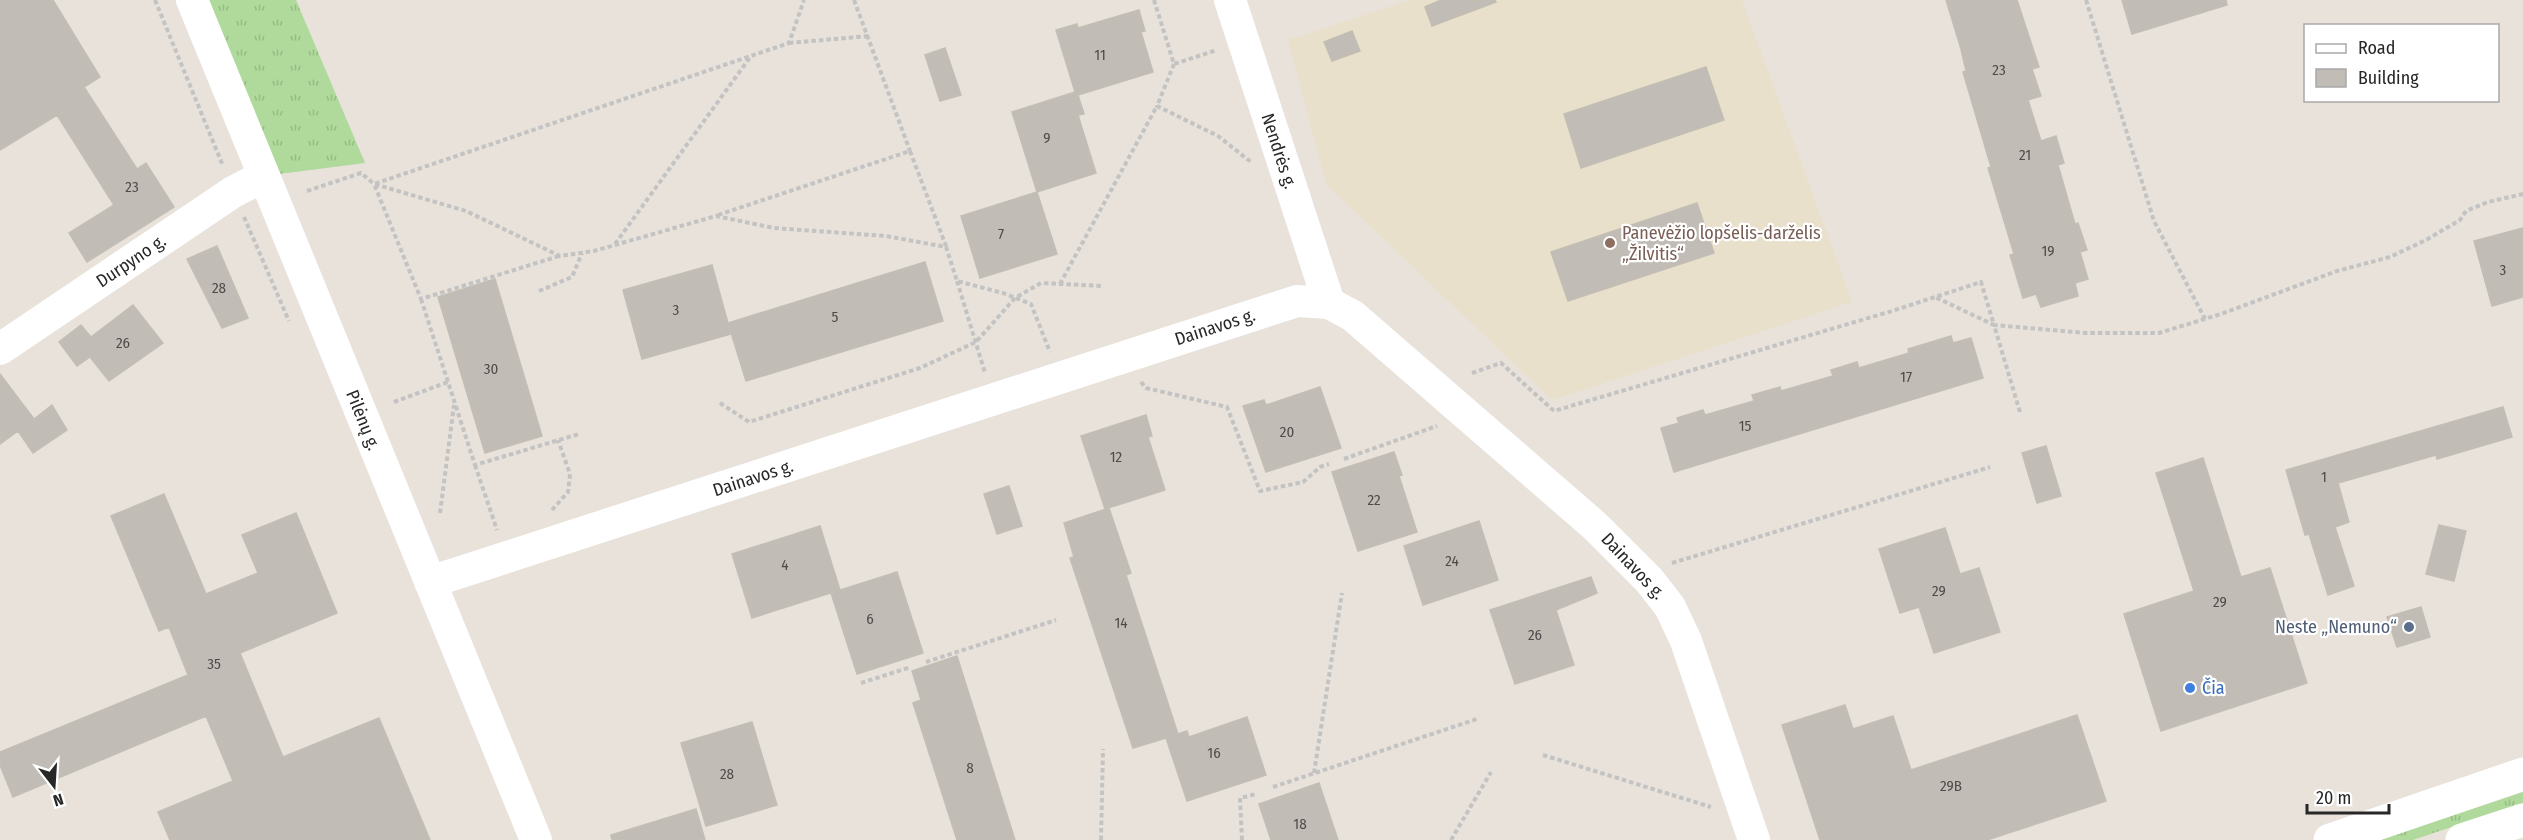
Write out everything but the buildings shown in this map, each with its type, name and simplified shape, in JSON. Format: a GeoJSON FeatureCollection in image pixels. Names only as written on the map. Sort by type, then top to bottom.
{"type":"FeatureCollection","features":[{"type":"Feature","properties":{"kind":"main road"},"geometry":{"type":"LineString","coordinates":[[2330,840],[2523,774]]}},
{"type":"Feature","properties":{"kind":"main road"},"geometry":{"type":"LineString","coordinates":[[2462,840],[2523,820]]}},
{"type":"Feature","properties":{"kind":"street","name":"Pilėnų g."},"geometry":{"type":"LineString","coordinates":[[192,0],[536,840]]}},
{"type":"Feature","properties":{"kind":"street","name":"Nendrės g."},"geometry":{"type":"LineString","coordinates":[[1230,0],[1329,303]]}},
{"type":"Feature","properties":{"kind":"street","name":"Durpyno g."},"geometry":{"type":"LineString","coordinates":[[0,349],[233,192],[264,176]]}},
{"type":"Feature","properties":{"kind":"street","name":"Dainavos g."},"geometry":{"type":"LineString","coordinates":[[430,582],[1298,301],[1329,303],[1353,316],[1595,526],[1649,580],[1670,607],[1686,640],[1750,829]]}},
{"type":"Feature","properties":{"kind":"path"},"geometry":{"type":"LineString","coordinates":[[789,43],[804,0]]}},
{"type":"Feature","properties":{"kind":"path"},"geometry":{"type":"LineString","coordinates":[[854,0],[946,247],[993,400]]}},
{"type":"Feature","properties":{"kind":"path"},"geometry":{"type":"LineString","coordinates":[[1060,284],[1157,106],[1174,64],[1154,0]]}},
{"type":"Feature","properties":{"kind":"path"},"geometry":{"type":"LineString","coordinates":[[2086,0],[2154,221],[2205,319]]}},
{"type":"Feature","properties":{"kind":"path"},"geometry":{"type":"LineString","coordinates":[[374,184],[789,43],[869,36]]}},
{"type":"Feature","properties":{"kind":"path"},"geometry":{"type":"LineString","coordinates":[[1174,64],[1243,41]]}},
{"type":"Feature","properties":{"kind":"path"},"geometry":{"type":"LineString","coordinates":[[614,245],[751,55]]}},
{"type":"Feature","properties":{"kind":"path"},"geometry":{"type":"LineString","coordinates":[[1157,106],[1218,136],[1256,166]]}},
{"type":"Feature","properties":{"kind":"path"},"geometry":{"type":"LineString","coordinates":[[421,299],[560,256],[614,245],[716,216],[910,150]]}},
{"type":"Feature","properties":{"kind":"path"},"geometry":{"type":"LineString","coordinates":[[307,191],[361,173],[374,184],[466,211],[560,256]]}},
{"type":"Feature","properties":{"kind":"path"},"geometry":{"type":"LineString","coordinates":[[374,184],[421,299],[498,534]]}},
{"type":"Feature","properties":{"kind":"path"},"geometry":{"type":"LineString","coordinates":[[1935,297],[1995,325],[2086,333],[2159,333],[2205,319],[2337,270],[2390,257],[2460,220],[2466,211],[2488,202],[2523,194]]}},
{"type":"Feature","properties":{"kind":"path"},"geometry":{"type":"LineString","coordinates":[[716,216],[774,228],[886,236],[946,247]]}},
{"type":"Feature","properties":{"kind":"path"},"geometry":{"type":"LineString","coordinates":[[539,291],[572,277],[582,252]]}},
{"type":"Feature","properties":{"kind":"path"},"geometry":{"type":"LineString","coordinates":[[957,281],[1031,304],[1059,378]]}},
{"type":"Feature","properties":{"kind":"path"},"geometry":{"type":"LineString","coordinates":[[1472,373],[1501,363],[1554,411],[1981,282],[2020,412]]}},
{"type":"Feature","properties":{"kind":"path"},"geometry":{"type":"LineString","coordinates":[[720,403],[749,422],[920,368],[976,342],[1015,298],[1041,283],[1102,286]]}},
{"type":"Feature","properties":{"kind":"path"},"geometry":{"type":"LineString","coordinates":[[1119,359],[1146,388],[1227,407],[1260,491],[1303,482],[1320,467],[1329,464]]}},
{"type":"Feature","properties":{"kind":"path"},"geometry":{"type":"LineString","coordinates":[[394,402],[448,382]]}},
{"type":"Feature","properties":{"kind":"path"},"geometry":{"type":"LineString","coordinates":[[440,513],[454,402]]}},
{"type":"Feature","properties":{"kind":"path"},"geometry":{"type":"LineString","coordinates":[[1344,459],[1446,422]]}},
{"type":"Feature","properties":{"kind":"path"},"geometry":{"type":"LineString","coordinates":[[475,465],[579,434]]}},
{"type":"Feature","properties":{"kind":"path"},"geometry":{"type":"LineString","coordinates":[[544,518],[568,492],[570,474],[558,440]]}},
{"type":"Feature","properties":{"kind":"path"},"geometry":{"type":"LineString","coordinates":[[1662,567],[1990,467]]}},
{"type":"Feature","properties":{"kind":"path"},"geometry":{"type":"LineString","coordinates":[[1314,773],[1342,593]]}},
{"type":"Feature","properties":{"kind":"path"},"geometry":{"type":"LineString","coordinates":[[926,662],[1056,620]]}},
{"type":"Feature","properties":{"kind":"path"},"geometry":{"type":"LineString","coordinates":[[861,683],[911,667]]}},
{"type":"Feature","properties":{"kind":"path"},"geometry":{"type":"LineString","coordinates":[[1273,787],[1477,719]]}},
{"type":"Feature","properties":{"kind":"path"},"geometry":{"type":"LineString","coordinates":[[1101,840],[1103,749]]}},
{"type":"Feature","properties":{"kind":"path"},"geometry":{"type":"LineString","coordinates":[[1543,755],[1750,829]]}},
{"type":"Feature","properties":{"kind":"path"},"geometry":{"type":"LineString","coordinates":[[1451,840],[1491,772]]}},
{"type":"Feature","properties":{"kind":"path"},"geometry":{"type":"LineString","coordinates":[[1242,840],[1240,798],[1256,794]]}},
{"type":"Feature","properties":{"kind":"shaded area","name":"Panevėžio lopšelis-darželis „Žilvitis“"},"geometry":{"type":"Polygon","coordinates":[[[1409,0],[1742,0],[1852,302],[1552,400],[1326,184],[1288,40],[1409,0]]]}},
{"type":"Feature","properties":{"kind":"green space"},"geometry":{"type":"Polygon","coordinates":[[[192,0],[296,0],[365,163],[264,176],[192,0]]]}},
{"type":"Feature","properties":{"kind":"green space"},"geometry":{"type":"Polygon","coordinates":[[[2523,792],[2523,803],[2413,840],[2379,840],[2523,792]]]}},
{"type":"Feature","properties":{"kind":"place","name":"Panevėžio lopšelis-darželis „Žilvitis“"},"geometry":{"type":"Point","coordinates":[1610,243]}},
{"type":"Feature","properties":{"kind":"place","name":"Neste „Nemuno“"},"geometry":{"type":"Point","coordinates":[2409,627]}},
{"type":"Feature","properties":{"kind":"place","name":"Čia"},"geometry":{"type":"Point","coordinates":[2190,688]}}]}
